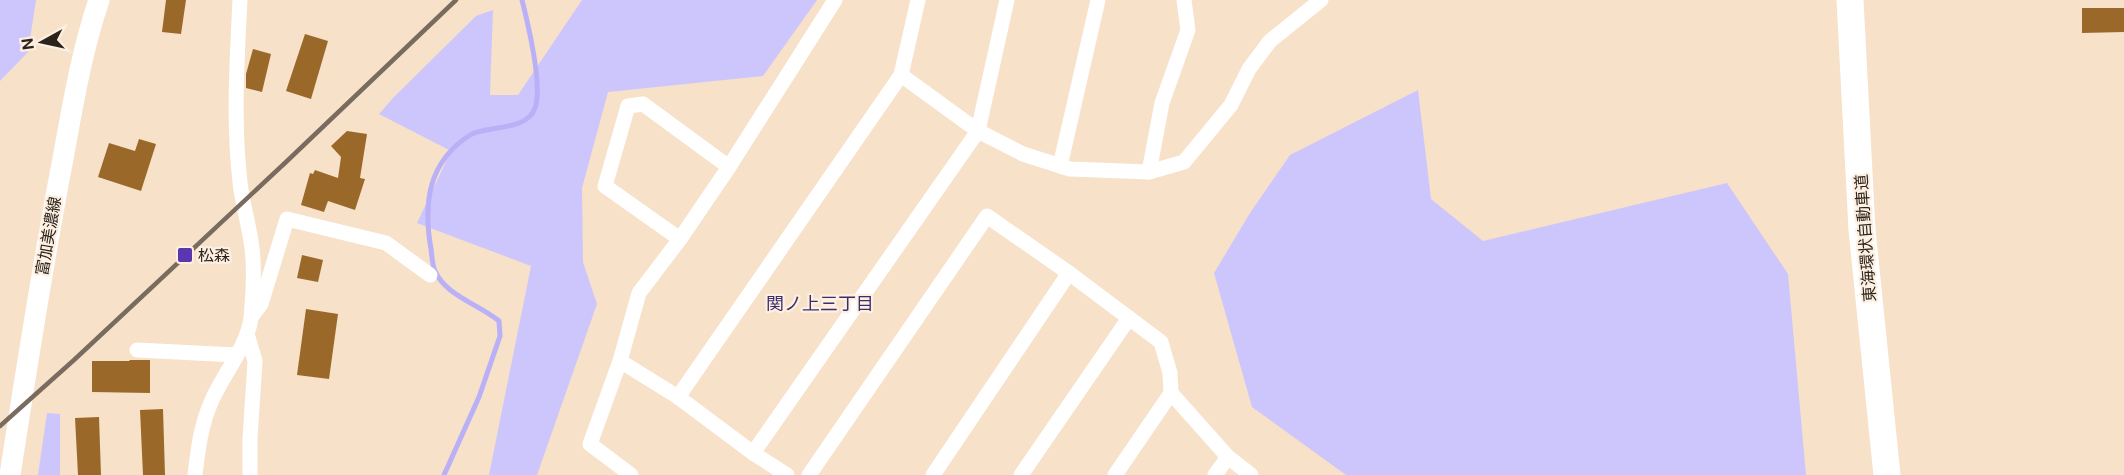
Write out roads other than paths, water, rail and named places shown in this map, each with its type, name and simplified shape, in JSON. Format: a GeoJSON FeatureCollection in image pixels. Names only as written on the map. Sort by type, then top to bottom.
{"type":"FeatureCollection","features":[{"type":"Feature","properties":{"kind":"highway","name":"東海環状自動車道"},"geometry":{"type":"LineString","coordinates":[[1851,0],[1862,230],[1887,475]]}},
{"type":"Feature","properties":{"kind":"main road","name":"富加美濃線"},"geometry":{"type":"LineString","coordinates":[[10,475],[46,248],[74,99],[99,0]]}},
{"type":"Feature","properties":{"kind":"street"},"geometry":{"type":"LineString","coordinates":[[195,475],[198,442],[211,401],[247,334],[250,319],[253,251],[240,185],[236,135],[236,68],[240,0]]}},
{"type":"Feature","properties":{"kind":"street"},"geometry":{"type":"LineString","coordinates":[[632,475],[590,444],[620,361],[639,292],[680,239],[729,167],[835,0]]}},
{"type":"Feature","properties":{"kind":"street"},"geometry":{"type":"LineString","coordinates":[[678,397],[901,75],[918,0]]}},
{"type":"Feature","properties":{"kind":"street"},"geometry":{"type":"LineString","coordinates":[[753,453],[978,131],[1007,0]]}},
{"type":"Feature","properties":{"kind":"street"},"geometry":{"type":"LineString","coordinates":[[1060,166],[1098,0]]}},
{"type":"Feature","properties":{"kind":"street"},"geometry":{"type":"LineString","coordinates":[[1149,172],[1162,103],[1188,30],[1184,0]]}},
{"type":"Feature","properties":{"kind":"street"},"geometry":{"type":"LineString","coordinates":[[901,75],[978,131],[1023,154],[1070,169],[1149,172],[1184,162],[1231,105],[1249,69],[1270,40],[1321,0]]}},
{"type":"Feature","properties":{"kind":"street"},"geometry":{"type":"LineString","coordinates":[[680,239],[605,186],[628,106],[643,104],[729,167]]}},
{"type":"Feature","properties":{"kind":"street"},"geometry":{"type":"LineString","coordinates":[[809,475],[987,216],[1070,273],[1161,342],[1170,373],[1171,393],[1115,475]]}},
{"type":"Feature","properties":{"kind":"street"},"geometry":{"type":"LineString","coordinates":[[250,319],[261,304],[287,219],[387,243],[430,275]]}},
{"type":"Feature","properties":{"kind":"street"},"geometry":{"type":"LineString","coordinates":[[933,475],[1070,273]]}},
{"type":"Feature","properties":{"kind":"street"},"geometry":{"type":"LineString","coordinates":[[1021,475],[1129,318]]}},
{"type":"Feature","properties":{"kind":"street"},"geometry":{"type":"LineString","coordinates":[[247,334],[255,361],[250,475]]}},
{"type":"Feature","properties":{"kind":"street"},"geometry":{"type":"LineString","coordinates":[[137,350],[236,355]]}},
{"type":"Feature","properties":{"kind":"street"},"geometry":{"type":"LineString","coordinates":[[620,361],[678,397],[753,453],[787,475]]}},
{"type":"Feature","properties":{"kind":"street"},"geometry":{"type":"LineString","coordinates":[[1171,393],[1228,457],[1251,475]]}},
{"type":"Feature","properties":{"kind":"street"},"geometry":{"type":"LineString","coordinates":[[1215,475],[1228,457]]}},
{"type":"Feature","properties":{"kind":"waterway"},"geometry":{"type":"LineString","coordinates":[[444,475],[479,397],[500,336],[499,321],[447,287],[435,271],[429,232],[429,200],[437,171],[456,146],[477,132],[524,121],[531,116],[535,108],[536,70],[522,0]]}},
{"type":"Feature","properties":{"kind":"railway"},"geometry":{"type":"LineString","coordinates":[[0,426],[286,162],[456,0]]}},
{"type":"Feature","properties":{"kind":"place","name":"松森"},"geometry":{"type":"Point","coordinates":[185,255]}},
{"type":"Feature","properties":{"kind":"district","name":"関ノ上三丁目"},"geometry":{"type":"Point","coordinates":[820,304]}}]}
